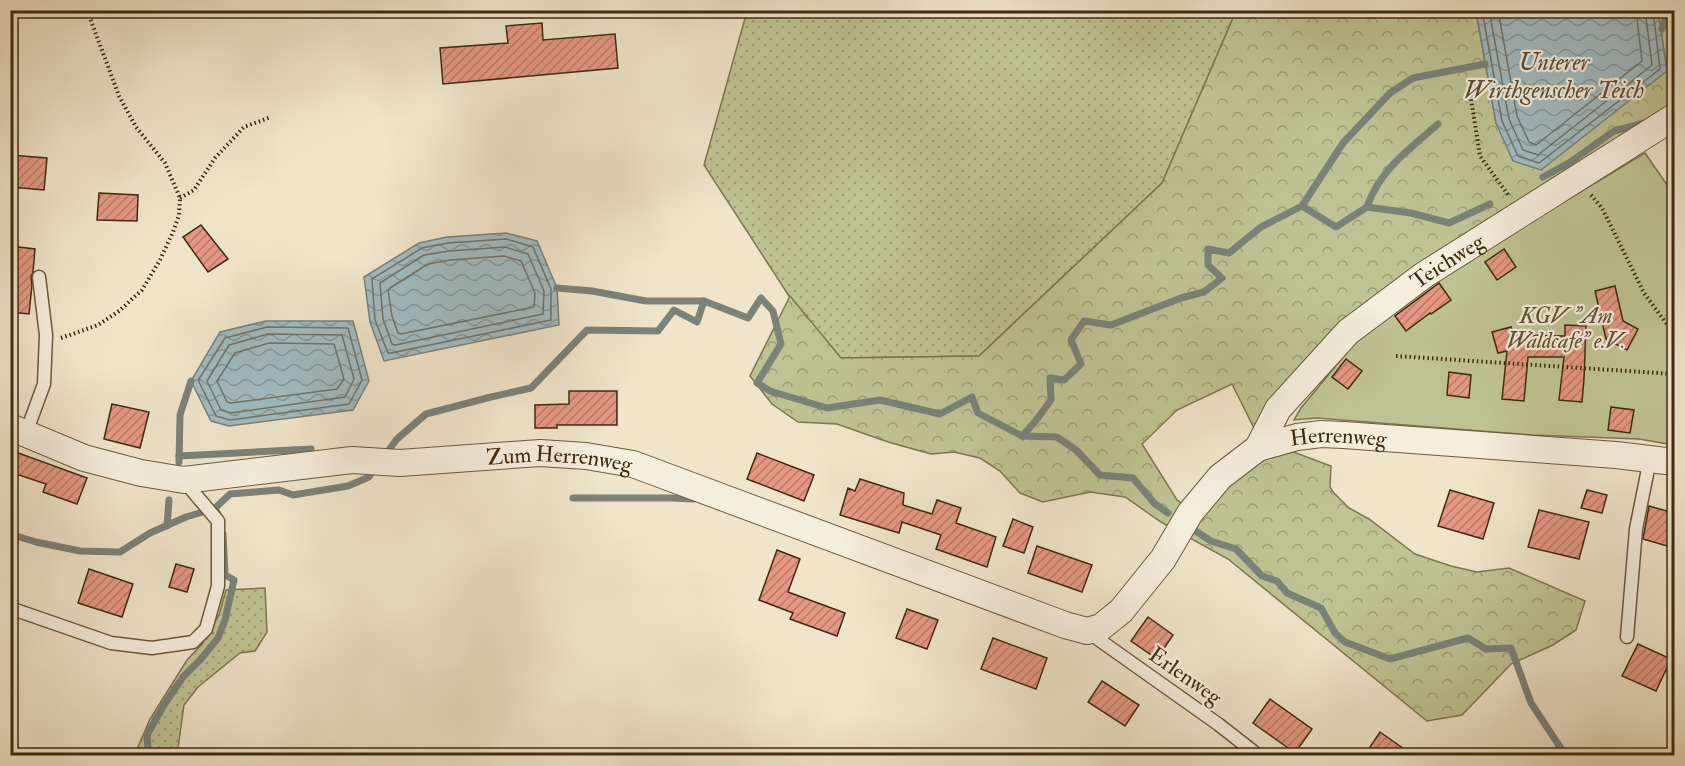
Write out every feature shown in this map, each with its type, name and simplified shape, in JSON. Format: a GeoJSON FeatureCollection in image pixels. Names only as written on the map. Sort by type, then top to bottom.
{"type":"FeatureCollection","features":[{"type":"Feature","properties":{"kind":"street","name":"Teichweg"},"geometry":{"type":"LineString","coordinates":[[1258,448],[1278,409],[1348,332],[1424,275],[1674,117]]}},
{"type":"Feature","properties":{"kind":"street","name":"Zum Herrenweg"},"geometry":{"type":"LineString","coordinates":[[18,430],[84,458],[141,473],[184,480],[352,460],[400,463],[540,453],[586,456],[633,464],[1065,625],[1087,631]]}},
{"type":"Feature","properties":{"kind":"street","name":"Herrenweg"},"geometry":{"type":"LineString","coordinates":[[1087,631],[1101,627],[1121,611],[1163,559],[1190,513],[1220,477],[1258,448],[1297,437],[1344,435],[1616,455],[1662,461]]}},
{"type":"Feature","properties":{"kind":"lane"},"geometry":{"type":"LineString","coordinates":[[18,430],[44,384],[46,335],[39,277]]}},
{"type":"Feature","properties":{"kind":"lane"},"geometry":{"type":"LineString","coordinates":[[1627,637],[1636,529],[1662,461]]}},
{"type":"Feature","properties":{"kind":"lane"},"geometry":{"type":"LineString","coordinates":[[10,608],[111,643],[152,648],[193,642],[206,629],[218,586],[218,521],[184,480]]}},
{"type":"Feature","properties":{"kind":"lane","name":"Erlenweg"},"geometry":{"type":"LineString","coordinates":[[1087,631],[1259,756]]}},
{"type":"Feature","properties":{"kind":"path"},"geometry":{"type":"LineString","coordinates":[[45,344],[98,324],[119,311],[142,290],[160,260],[178,215],[180,198],[165,164],[136,127],[119,96],[87,10]]}},
{"type":"Feature","properties":{"kind":"path"},"geometry":{"type":"LineString","coordinates":[[1469,86],[1480,156],[1501,187],[1523,212]]}},
{"type":"Feature","properties":{"kind":"path"},"geometry":{"type":"LineString","coordinates":[[180,198],[194,190],[215,158],[244,127],[271,117]]}},
{"type":"Feature","properties":{"kind":"path"},"geometry":{"type":"LineString","coordinates":[[1577,178],[1602,208],[1644,292],[1674,334]]}},
{"type":"Feature","properties":{"kind":"path"},"geometry":{"type":"LineString","coordinates":[[1396,356],[1674,374]]}},
{"type":"Feature","properties":{"kind":"green space"},"geometry":{"type":"Polygon","coordinates":[[[747,11],[1236,11],[1162,183],[979,356],[841,358],[789,296],[704,165],[747,11]]]}},
{"type":"Feature","properties":{"kind":"green space"},"geometry":{"type":"Polygon","coordinates":[[[1236,11],[1476,11],[1496,123],[1667,71],[1658,11],[1674,11],[1674,106],[1273,404],[1288,450],[1331,466],[1330,487],[1333,492],[1349,508],[1369,519],[1415,554],[1477,572],[1509,568],[1585,601],[1576,630],[1553,645],[1511,664],[1462,715],[1427,721],[1228,559],[1161,522],[1125,497],[1090,492],[1043,502],[1020,493],[1000,471],[980,458],[954,452],[931,454],[837,424],[798,422],[772,404],[750,376],[790,296],[841,358],[979,356],[1162,183],[1236,11]],[[1232,384],[1177,410],[1142,444],[1177,500],[1183,504],[1257,434],[1232,384]]]}},
{"type":"Feature","properties":{"kind":"green space","name":"KGV \"Am Waldcafe\" e.V."},"geometry":{"type":"Polygon","coordinates":[[[1645,153],[1674,195],[1674,445],[1639,439],[1532,435],[1317,418],[1294,420],[1301,408],[1362,334],[1431,282],[1645,153]]]}},
{"type":"Feature","properties":{"kind":"green space"},"geometry":{"type":"Polygon","coordinates":[[[265,588],[267,632],[255,651],[240,653],[198,687],[184,705],[177,755],[138,755],[138,747],[150,719],[187,660],[202,644],[219,615],[226,590],[265,588]]]}},
{"type":"Feature","properties":{"kind":"water","name":"Unterer Wirthgenscher Teich"},"geometry":{"type":"Polygon","coordinates":[[[1476,11],[1658,11],[1667,71],[1541,170],[1513,161],[1496,123],[1476,11]]]}},
{"type":"Feature","properties":{"kind":"water"},"geometry":{"type":"Polygon","coordinates":[[[506,233],[537,241],[557,288],[559,325],[384,361],[370,322],[364,277],[419,243],[447,237],[506,233]]]}},
{"type":"Feature","properties":{"kind":"water"},"geometry":{"type":"Polygon","coordinates":[[[266,321],[353,321],[369,381],[353,410],[229,426],[211,421],[191,381],[220,332],[266,321]]]}},
{"type":"Feature","properties":{"kind":"building"},"geometry":{"type":"Polygon","coordinates":[[[542,23],[543,40],[615,34],[618,68],[443,84],[440,48],[508,43],[506,26],[542,23]]]}},
{"type":"Feature","properties":{"kind":"building"},"geometry":{"type":"Polygon","coordinates":[[[10,155],[47,158],[44,190],[10,187],[10,155]]]}},
{"type":"Feature","properties":{"kind":"building"},"geometry":{"type":"Polygon","coordinates":[[[99,193],[138,195],[137,221],[97,220],[99,193]]]}},
{"type":"Feature","properties":{"kind":"building"},"geometry":{"type":"Polygon","coordinates":[[[201,225],[228,259],[208,272],[183,237],[201,225]]]}},
{"type":"Feature","properties":{"kind":"building"},"geometry":{"type":"Polygon","coordinates":[[[10,246],[35,249],[29,314],[10,312],[10,246]]]}},
{"type":"Feature","properties":{"kind":"building"},"geometry":{"type":"Polygon","coordinates":[[[1504,249],[1516,267],[1497,280],[1485,262],[1504,249]]]}},
{"type":"Feature","properties":{"kind":"building"},"geometry":{"type":"Polygon","coordinates":[[[1439,283],[1451,300],[1406,331],[1395,316],[1439,283]]]}},
{"type":"Feature","properties":{"kind":"building"},"geometry":{"type":"Polygon","coordinates":[[[1615,286],[1623,321],[1638,329],[1627,350],[1606,339],[1595,291],[1615,286]]]}},
{"type":"Feature","properties":{"kind":"building"},"geometry":{"type":"Polygon","coordinates":[[[1565,325],[1586,326],[1582,402],[1559,400],[1564,357],[1528,357],[1524,401],[1502,399],[1507,351],[1498,353],[1492,332],[1511,327],[1514,335],[1565,336],[1565,325]]]}},
{"type":"Feature","properties":{"kind":"building"},"geometry":{"type":"Polygon","coordinates":[[[1346,359],[1362,371],[1348,389],[1332,377],[1346,359]]]}},
{"type":"Feature","properties":{"kind":"building"},"geometry":{"type":"Polygon","coordinates":[[[1449,372],[1471,375],[1469,398],[1447,395],[1449,372]]]}},
{"type":"Feature","properties":{"kind":"building"},"geometry":{"type":"Polygon","coordinates":[[[569,391],[617,391],[617,425],[557,425],[557,428],[535,428],[535,405],[569,404],[569,391]]]}},
{"type":"Feature","properties":{"kind":"building"},"geometry":{"type":"Polygon","coordinates":[[[112,404],[149,412],[140,448],[104,439],[112,404]]]}},
{"type":"Feature","properties":{"kind":"building"},"geometry":{"type":"Polygon","coordinates":[[[1611,407],[1634,410],[1630,433],[1608,430],[1611,407]]]}},
{"type":"Feature","properties":{"kind":"building"},"geometry":{"type":"Polygon","coordinates":[[[10,450],[87,478],[77,504],[43,492],[46,484],[10,472],[10,450]]]}},
{"type":"Feature","properties":{"kind":"building"},"geometry":{"type":"Polygon","coordinates":[[[757,453],[814,475],[804,501],[747,479],[757,453]]]}},
{"type":"Feature","properties":{"kind":"building"},"geometry":{"type":"Polygon","coordinates":[[[860,479],[904,493],[903,505],[932,514],[937,500],[961,508],[956,523],[996,537],[987,567],[936,549],[941,535],[902,522],[899,533],[840,515],[848,488],[855,491],[860,479]]]}},
{"type":"Feature","properties":{"kind":"building"},"geometry":{"type":"Polygon","coordinates":[[[1450,490],[1494,503],[1483,539],[1438,526],[1450,490]]]}},
{"type":"Feature","properties":{"kind":"building"},"geometry":{"type":"Polygon","coordinates":[[[1587,490],[1607,495],[1602,513],[1581,508],[1587,490]]]}},
{"type":"Feature","properties":{"kind":"building"},"geometry":{"type":"Polygon","coordinates":[[[1649,506],[1674,513],[1674,548],[1643,539],[1649,506]]]}},
{"type":"Feature","properties":{"kind":"building"},"geometry":{"type":"Polygon","coordinates":[[[1539,510],[1589,522],[1579,559],[1528,547],[1539,510]]]}},
{"type":"Feature","properties":{"kind":"building"},"geometry":{"type":"Polygon","coordinates":[[[1013,519],[1033,527],[1024,553],[1003,546],[1013,519]]]}},
{"type":"Feature","properties":{"kind":"building"},"geometry":{"type":"Polygon","coordinates":[[[1037,546],[1092,565],[1082,592],[1028,573],[1037,546]]]}},
{"type":"Feature","properties":{"kind":"building"},"geometry":{"type":"Polygon","coordinates":[[[777,550],[800,559],[788,592],[845,613],[837,636],[790,619],[793,613],[759,600],[777,550]]]}},
{"type":"Feature","properties":{"kind":"building"},"geometry":{"type":"Polygon","coordinates":[[[176,564],[194,569],[187,592],[169,587],[176,564]]]}},
{"type":"Feature","properties":{"kind":"building"},"geometry":{"type":"Polygon","coordinates":[[[89,569],[133,584],[122,617],[78,603],[89,569]]]}},
{"type":"Feature","properties":{"kind":"building"},"geometry":{"type":"Polygon","coordinates":[[[907,609],[938,620],[927,649],[896,638],[907,609]]]}},
{"type":"Feature","properties":{"kind":"building"},"geometry":{"type":"Polygon","coordinates":[[[1148,617],[1173,635],[1157,659],[1131,641],[1148,617]]]}},
{"type":"Feature","properties":{"kind":"building"},"geometry":{"type":"Polygon","coordinates":[[[993,638],[1047,658],[1036,689],[981,669],[993,638]]]}},
{"type":"Feature","properties":{"kind":"building"},"geometry":{"type":"Polygon","coordinates":[[[1638,644],[1671,659],[1656,691],[1622,676],[1638,644]]]}},
{"type":"Feature","properties":{"kind":"building"},"geometry":{"type":"Polygon","coordinates":[[[1102,681],[1139,705],[1125,726],[1088,702],[1102,681]]]}},
{"type":"Feature","properties":{"kind":"building"},"geometry":{"type":"Polygon","coordinates":[[[1270,699],[1312,729],[1295,753],[1253,723],[1270,699]]]}},
{"type":"Feature","properties":{"kind":"building"},"geometry":{"type":"Polygon","coordinates":[[[1380,732],[1414,756],[1364,756],[1380,732]]]}},
{"type":"Feature","properties":{"kind":"waterway"},"geometry":{"type":"LineString","coordinates":[[1662,29],[1669,10]]}},
{"type":"Feature","properties":{"kind":"waterway"},"geometry":{"type":"LineString","coordinates":[[1302,206],[1343,143],[1390,93],[1413,78],[1485,64]]}},
{"type":"Feature","properties":{"kind":"waterway"},"geometry":{"type":"LineString","coordinates":[[1543,177],[1569,163],[1614,131],[1648,122]]}},
{"type":"Feature","properties":{"kind":"waterway"},"geometry":{"type":"LineString","coordinates":[[1367,207],[1388,171],[1438,124]]}},
{"type":"Feature","properties":{"kind":"waterway"},"geometry":{"type":"LineString","coordinates":[[1022,436],[1051,400],[1050,378],[1064,380],[1081,364],[1071,340],[1084,321],[1111,325],[1181,298],[1204,292],[1222,278],[1208,265],[1208,249],[1229,253],[1261,227],[1302,206],[1336,227],[1367,207],[1411,213],[1449,223],[1490,204]]}},
{"type":"Feature","properties":{"kind":"waterway"},"geometry":{"type":"LineString","coordinates":[[557,288],[592,291],[646,301],[704,301]]}},
{"type":"Feature","properties":{"kind":"waterway"},"geometry":{"type":"LineString","coordinates":[[385,455],[397,439],[426,414],[531,388],[587,330],[658,331],[674,310],[697,322],[704,301],[748,318],[761,298],[773,311],[781,344],[757,383],[770,391],[827,408],[880,400],[940,414],[972,397],[978,413],[1022,436],[1057,437],[1076,450],[1100,475],[1133,478],[1155,504],[1168,513]]}},
{"type":"Feature","properties":{"kind":"waterway"},"geometry":{"type":"LineString","coordinates":[[179,462],[180,415],[191,381]]}},
{"type":"Feature","properties":{"kind":"waterway"},"geometry":{"type":"LineString","coordinates":[[179,456],[311,449]]}},
{"type":"Feature","properties":{"kind":"waterway"},"geometry":{"type":"LineString","coordinates":[[218,515],[215,508],[230,494],[279,490],[293,495],[348,486],[369,477],[374,469]]}},
{"type":"Feature","properties":{"kind":"waterway"},"geometry":{"type":"LineString","coordinates":[[573,498],[693,499]]}},
{"type":"Feature","properties":{"kind":"waterway"},"geometry":{"type":"LineString","coordinates":[[167,526],[169,500]]}},
{"type":"Feature","properties":{"kind":"waterway"},"geometry":{"type":"LineString","coordinates":[[10,534],[80,551],[120,552],[150,533],[203,512]]}},
{"type":"Feature","properties":{"kind":"waterway"},"geometry":{"type":"LineString","coordinates":[[1194,530],[1211,541],[1236,549],[1262,576],[1277,581],[1287,593],[1321,608],[1335,633],[1345,642],[1390,659],[1468,638],[1486,649],[1511,648],[1531,703],[1566,756]]}},
{"type":"Feature","properties":{"kind":"waterway"},"geometry":{"type":"LineString","coordinates":[[149,756],[148,733],[183,677],[218,638],[225,620],[234,580],[225,575],[223,534]]}}]}
